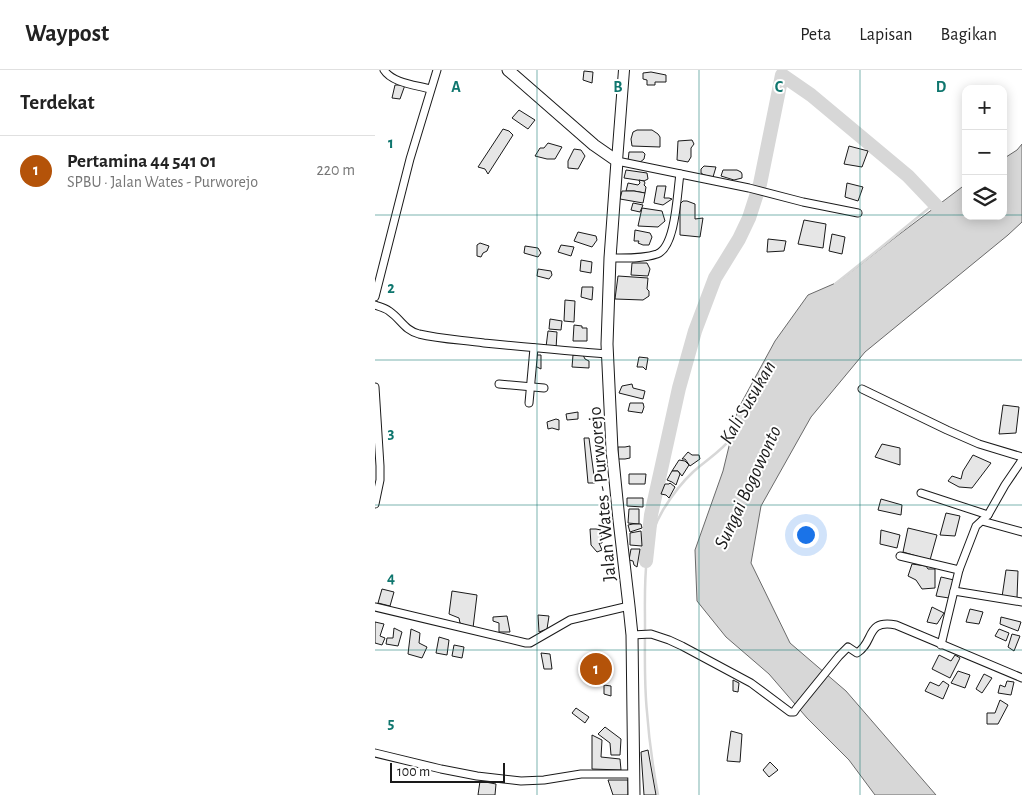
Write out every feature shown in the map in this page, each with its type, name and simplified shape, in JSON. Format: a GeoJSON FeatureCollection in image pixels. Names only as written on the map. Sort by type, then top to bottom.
{"type":"FeatureCollection","features":[{"type":"Feature","properties":{"kind":"highway"},"geometry":{"type":"LineString","coordinates":[[508,70],[594,145],[617,161]]}},
{"type":"Feature","properties":{"kind":"highway","name":"Jalan Wates - Purworejo"},"geometry":{"type":"LineString","coordinates":[[617,161],[607,309],[607,354],[612,450],[629,606],[635,634],[634,795]]}},
{"type":"Feature","properties":{"kind":"main road"},"geometry":{"type":"LineString","coordinates":[[617,161],[624,70]]}},
{"type":"Feature","properties":{"kind":"street"},"geometry":{"type":"LineString","coordinates":[[384,70],[394,79],[430,89]]}},
{"type":"Feature","properties":{"kind":"street"},"geometry":{"type":"LineString","coordinates":[[375,297],[410,159],[437,70]]}},
{"type":"Feature","properties":{"kind":"street"},"geometry":{"type":"LineString","coordinates":[[617,161],[858,213]]}},
{"type":"Feature","properties":{"kind":"street"},"geometry":{"type":"LineString","coordinates":[[610,258],[643,257],[659,254],[665,248],[673,230],[680,174]]}},
{"type":"Feature","properties":{"kind":"street"},"geometry":{"type":"LineString","coordinates":[[375,305],[385,308],[409,330],[419,334],[533,348],[607,354]]}},
{"type":"Feature","properties":{"kind":"street"},"geometry":{"type":"LineString","coordinates":[[529,403],[533,348]]}},
{"type":"Feature","properties":{"kind":"street"},"geometry":{"type":"LineString","coordinates":[[499,384],[544,388]]}},
{"type":"Feature","properties":{"kind":"street"},"geometry":{"type":"LineString","coordinates":[[375,387],[380,466],[380,480],[375,504]]}},
{"type":"Feature","properties":{"kind":"street"},"geometry":{"type":"LineString","coordinates":[[863,389],[979,444],[1022,458],[988,515],[976,526],[961,563],[941,644]]}},
{"type":"Feature","properties":{"kind":"street"},"geometry":{"type":"LineString","coordinates":[[921,493],[988,515]]}},
{"type":"Feature","properties":{"kind":"street"},"geometry":{"type":"LineString","coordinates":[[982,521],[1022,532]]}},
{"type":"Feature","properties":{"kind":"street"},"geometry":{"type":"LineString","coordinates":[[900,556],[959,570]]}},
{"type":"Feature","properties":{"kind":"street"},"geometry":{"type":"LineString","coordinates":[[954,591],[1022,602]]}},
{"type":"Feature","properties":{"kind":"street"},"geometry":{"type":"LineString","coordinates":[[375,607],[526,644],[570,620],[629,606]]}},
{"type":"Feature","properties":{"kind":"street"},"geometry":{"type":"LineString","coordinates":[[635,634],[651,634],[683,646],[707,658],[751,683],[772,697],[789,712],[793,712],[796,709],[848,647],[857,653],[862,650],[875,628],[887,623],[896,625],[1022,678]]}},
{"type":"Feature","properties":{"kind":"street"},"geometry":{"type":"LineString","coordinates":[[375,754],[477,776],[521,781],[544,780],[581,774],[633,774]]}},
{"type":"Feature","properties":{"kind":"water","name":"Sungai Bogowonto"},"geometry":{"type":"Polygon","coordinates":[[[1022,144],[1022,222],[865,352],[811,417],[761,506],[751,563],[790,643],[846,691],[936,795],[875,795],[849,760],[807,718],[769,674],[726,637],[697,601],[695,550],[723,471],[738,409],[775,341],[808,295],[838,282],[962,187],[962,220],[1007,220],[1007,156],[1022,144]]]}},
{"type":"Feature","properties":{"kind":"building"},"geometry":{"type":"Polygon","coordinates":[[[584,71],[593,72],[592,83],[583,80],[584,71]]]}},
{"type":"Feature","properties":{"kind":"building"},"geometry":{"type":"Polygon","coordinates":[[[651,72],[666,75],[666,82],[655,82],[655,85],[647,85],[647,80],[643,79],[643,73],[651,72]]]}},
{"type":"Feature","properties":{"kind":"building"},"geometry":{"type":"Polygon","coordinates":[[[395,85],[405,85],[400,99],[392,98],[395,85]]]}},
{"type":"Feature","properties":{"kind":"building"},"geometry":{"type":"Polygon","coordinates":[[[519,110],[535,120],[528,129],[512,118],[519,110]]]}},
{"type":"Feature","properties":{"kind":"building"},"geometry":{"type":"Polygon","coordinates":[[[503,129],[513,135],[488,174],[485,169],[478,167],[503,129]]]}},
{"type":"Feature","properties":{"kind":"building"},"geometry":{"type":"Polygon","coordinates":[[[637,130],[652,130],[658,134],[660,137],[660,147],[632,146],[633,132],[637,130]]]}},
{"type":"Feature","properties":{"kind":"building"},"geometry":{"type":"Polygon","coordinates":[[[692,140],[694,144],[691,148],[691,157],[688,162],[677,160],[678,141],[692,140]]]}},
{"type":"Feature","properties":{"kind":"building"},"geometry":{"type":"Polygon","coordinates":[[[548,143],[562,147],[555,159],[535,156],[540,148],[544,148],[548,143]]]}},
{"type":"Feature","properties":{"kind":"building"},"geometry":{"type":"Polygon","coordinates":[[[849,146],[868,151],[862,167],[844,164],[849,146]]]}},
{"type":"Feature","properties":{"kind":"building"},"geometry":{"type":"Polygon","coordinates":[[[574,149],[581,150],[585,156],[578,169],[568,168],[568,161],[574,149]]]}},
{"type":"Feature","properties":{"kind":"building"},"geometry":{"type":"Polygon","coordinates":[[[629,152],[643,152],[645,154],[644,159],[639,163],[628,161],[629,152]]]}},
{"type":"Feature","properties":{"kind":"building"},"geometry":{"type":"Polygon","coordinates":[[[704,166],[716,167],[713,177],[701,173],[701,169],[704,166]]]}},
{"type":"Feature","properties":{"kind":"building"},"geometry":{"type":"Polygon","coordinates":[[[626,170],[647,173],[648,179],[644,181],[624,178],[626,170]]]}},
{"type":"Feature","properties":{"kind":"building"},"geometry":{"type":"Polygon","coordinates":[[[723,170],[737,170],[741,172],[742,178],[734,180],[721,176],[723,170]]]}},
{"type":"Feature","properties":{"kind":"building"},"geometry":{"type":"Polygon","coordinates":[[[639,180],[645,183],[645,193],[626,191],[628,183],[638,185],[640,183],[639,180]]]}},
{"type":"Feature","properties":{"kind":"building"},"geometry":{"type":"Polygon","coordinates":[[[847,183],[863,187],[858,201],[845,197],[847,183]]]}},
{"type":"Feature","properties":{"kind":"building"},"geometry":{"type":"Polygon","coordinates":[[[657,186],[666,186],[664,198],[672,199],[663,205],[654,203],[657,186]]]}},
{"type":"Feature","properties":{"kind":"building"},"geometry":{"type":"Polygon","coordinates":[[[622,191],[645,193],[643,203],[620,199],[622,191]]]}},
{"type":"Feature","properties":{"kind":"building"},"geometry":{"type":"Polygon","coordinates":[[[683,201],[695,204],[695,219],[703,218],[700,237],[680,235],[680,204],[683,201]]]}},
{"type":"Feature","properties":{"kind":"building"},"geometry":{"type":"Polygon","coordinates":[[[633,203],[643,205],[640,212],[631,210],[633,203]]]}},
{"type":"Feature","properties":{"kind":"building"},"geometry":{"type":"Polygon","coordinates":[[[642,208],[662,211],[665,221],[658,227],[638,226],[642,208]]]}},
{"type":"Feature","properties":{"kind":"building"},"geometry":{"type":"Polygon","coordinates":[[[804,220],[826,224],[823,248],[798,244],[804,220]]]}},
{"type":"Feature","properties":{"kind":"building"},"geometry":{"type":"Polygon","coordinates":[[[635,230],[650,233],[652,237],[649,245],[643,245],[638,243],[639,241],[634,241],[635,230]]]}},
{"type":"Feature","properties":{"kind":"building"},"geometry":{"type":"Polygon","coordinates":[[[578,232],[596,236],[597,240],[592,247],[574,241],[578,232]]]}},
{"type":"Feature","properties":{"kind":"building"},"geometry":{"type":"Polygon","coordinates":[[[832,234],[845,237],[842,254],[829,251],[832,234]]]}},
{"type":"Feature","properties":{"kind":"building"},"geometry":{"type":"Polygon","coordinates":[[[768,239],[786,241],[784,251],[767,252],[768,239]]]}},
{"type":"Feature","properties":{"kind":"building"},"geometry":{"type":"Polygon","coordinates":[[[480,243],[489,246],[481,257],[477,256],[477,245],[480,243]]]}},
{"type":"Feature","properties":{"kind":"building"},"geometry":{"type":"Polygon","coordinates":[[[561,245],[574,247],[571,256],[558,252],[561,245]]]}},
{"type":"Feature","properties":{"kind":"building"},"geometry":{"type":"Polygon","coordinates":[[[525,246],[538,248],[541,253],[538,257],[524,253],[525,246]]]}},
{"type":"Feature","properties":{"kind":"building"},"geometry":{"type":"Polygon","coordinates":[[[581,260],[592,262],[591,273],[580,271],[581,260]]]}},
{"type":"Feature","properties":{"kind":"building"},"geometry":{"type":"Polygon","coordinates":[[[632,263],[647,263],[650,269],[648,276],[631,275],[632,263]]]}},
{"type":"Feature","properties":{"kind":"building"},"geometry":{"type":"Polygon","coordinates":[[[538,269],[551,271],[552,275],[549,279],[537,276],[538,269]]]}},
{"type":"Feature","properties":{"kind":"building"},"geometry":{"type":"Polygon","coordinates":[[[618,276],[648,278],[647,289],[649,296],[643,300],[615,299],[618,276]]]}},
{"type":"Feature","properties":{"kind":"building"},"geometry":{"type":"Polygon","coordinates":[[[582,287],[593,287],[592,300],[581,297],[582,287]]]}},
{"type":"Feature","properties":{"kind":"building"},"geometry":{"type":"Polygon","coordinates":[[[565,300],[575,301],[574,322],[564,321],[565,300]]]}},
{"type":"Feature","properties":{"kind":"building"},"geometry":{"type":"Polygon","coordinates":[[[550,319],[562,321],[561,330],[549,329],[550,319]]]}},
{"type":"Feature","properties":{"kind":"building"},"geometry":{"type":"Polygon","coordinates":[[[574,325],[587,328],[587,341],[573,341],[574,325]]]}},
{"type":"Feature","properties":{"kind":"building"},"geometry":{"type":"Polygon","coordinates":[[[548,331],[557,332],[556,349],[546,347],[548,331]]]}},
{"type":"Feature","properties":{"kind":"building"},"geometry":{"type":"Polygon","coordinates":[[[533,355],[541,355],[541,369],[533,365],[533,355]]]}},
{"type":"Feature","properties":{"kind":"building"},"geometry":{"type":"Polygon","coordinates":[[[573,355],[583,355],[589,361],[589,368],[572,367],[573,355]]]}},
{"type":"Feature","properties":{"kind":"building"},"geometry":{"type":"Polygon","coordinates":[[[639,357],[648,358],[646,370],[643,367],[637,367],[639,357]]]}},
{"type":"Feature","properties":{"kind":"building"},"geometry":{"type":"Polygon","coordinates":[[[632,384],[633,388],[645,391],[643,399],[619,393],[622,386],[632,384]]]}},
{"type":"Feature","properties":{"kind":"building"},"geometry":{"type":"Polygon","coordinates":[[[630,403],[643,403],[642,413],[628,411],[630,403]]]}},
{"type":"Feature","properties":{"kind":"building"},"geometry":{"type":"Polygon","coordinates":[[[1003,405],[1019,407],[1016,433],[999,434],[1003,405]]]}},
{"type":"Feature","properties":{"kind":"building"},"geometry":{"type":"Polygon","coordinates":[[[578,412],[578,419],[567,420],[566,414],[578,412]]]}},
{"type":"Feature","properties":{"kind":"building"},"geometry":{"type":"Polygon","coordinates":[[[559,420],[559,430],[548,429],[547,422],[559,420]]]}},
{"type":"Feature","properties":{"kind":"building"},"geometry":{"type":"Polygon","coordinates":[[[584,438],[589,438],[595,483],[588,483],[584,438]]]}},
{"type":"Feature","properties":{"kind":"building"},"geometry":{"type":"Polygon","coordinates":[[[882,444],[900,448],[900,465],[875,457],[882,444]]]}},
{"type":"Feature","properties":{"kind":"building"},"geometry":{"type":"Polygon","coordinates":[[[630,446],[630,458],[618,459],[618,447],[630,446]]]}},
{"type":"Feature","properties":{"kind":"building"},"geometry":{"type":"Polygon","coordinates":[[[688,452],[692,455],[699,455],[700,459],[690,466],[685,459],[682,459],[688,452]]]}},
{"type":"Feature","properties":{"kind":"building"},"geometry":{"type":"Polygon","coordinates":[[[973,455],[991,463],[972,488],[959,487],[948,481],[952,476],[961,479],[963,471],[973,455]]]}},
{"type":"Feature","properties":{"kind":"building"},"geometry":{"type":"Polygon","coordinates":[[[679,460],[685,461],[689,465],[682,476],[678,471],[672,471],[679,460]]]}},
{"type":"Feature","properties":{"kind":"building"},"geometry":{"type":"Polygon","coordinates":[[[672,471],[678,471],[680,474],[676,485],[667,480],[672,471]]]}},
{"type":"Feature","properties":{"kind":"building"},"geometry":{"type":"Polygon","coordinates":[[[629,474],[646,474],[645,484],[629,484],[629,474]]]}},
{"type":"Feature","properties":{"kind":"building"},"geometry":{"type":"Polygon","coordinates":[[[670,483],[675,487],[669,498],[661,494],[665,484],[670,483]]]}},
{"type":"Feature","properties":{"kind":"building"},"geometry":{"type":"Polygon","coordinates":[[[627,498],[643,498],[643,507],[627,506],[627,498]]]}},
{"type":"Feature","properties":{"kind":"building"},"geometry":{"type":"Polygon","coordinates":[[[881,499],[902,505],[901,515],[878,510],[881,499]]]}},
{"type":"Feature","properties":{"kind":"building"},"geometry":{"type":"Polygon","coordinates":[[[629,509],[639,509],[639,524],[628,523],[629,509]]]}},
{"type":"Feature","properties":{"kind":"building"},"geometry":{"type":"Polygon","coordinates":[[[946,513],[960,516],[955,536],[940,535],[946,513]]]}},
{"type":"Feature","properties":{"kind":"building"},"geometry":{"type":"Polygon","coordinates":[[[641,524],[642,528],[630,532],[628,525],[641,524]]]}},
{"type":"Feature","properties":{"kind":"building"},"geometry":{"type":"Polygon","coordinates":[[[908,528],[937,535],[930,560],[903,552],[908,528]]]}},
{"type":"Feature","properties":{"kind":"building"},"geometry":{"type":"Polygon","coordinates":[[[590,529],[601,530],[602,543],[599,543],[602,550],[597,552],[591,545],[590,529]]]}},
{"type":"Feature","properties":{"kind":"building"},"geometry":{"type":"Polygon","coordinates":[[[881,530],[900,535],[897,548],[880,544],[881,530]]]}},
{"type":"Feature","properties":{"kind":"building"},"geometry":{"type":"Polygon","coordinates":[[[641,531],[642,546],[630,545],[630,533],[641,531]]]}},
{"type":"Feature","properties":{"kind":"building"},"geometry":{"type":"Polygon","coordinates":[[[631,549],[640,549],[637,567],[633,561],[629,560],[631,549]]]}},
{"type":"Feature","properties":{"kind":"building"},"geometry":{"type":"Polygon","coordinates":[[[912,564],[935,569],[935,588],[922,589],[916,580],[908,576],[912,564]]]}},
{"type":"Feature","properties":{"kind":"building"},"geometry":{"type":"Polygon","coordinates":[[[1006,570],[1018,571],[1017,598],[1002,597],[1006,570]]]}},
{"type":"Feature","properties":{"kind":"building"},"geometry":{"type":"Polygon","coordinates":[[[941,577],[954,580],[949,598],[936,596],[941,577]]]}},
{"type":"Feature","properties":{"kind":"building"},"geometry":{"type":"Polygon","coordinates":[[[382,589],[394,592],[390,606],[378,603],[382,589]]]}},
{"type":"Feature","properties":{"kind":"building"},"geometry":{"type":"Polygon","coordinates":[[[452,591],[477,595],[473,628],[460,623],[459,618],[449,614],[452,591]]]}},
{"type":"Feature","properties":{"kind":"building"},"geometry":{"type":"Polygon","coordinates":[[[932,607],[944,613],[937,624],[927,622],[932,607]]]}},
{"type":"Feature","properties":{"kind":"building"},"geometry":{"type":"Polygon","coordinates":[[[970,609],[983,612],[979,624],[966,622],[970,609]]]}},
{"type":"Feature","properties":{"kind":"building"},"geometry":{"type":"Polygon","coordinates":[[[538,615],[549,616],[547,629],[539,632],[538,615]]]}},
{"type":"Feature","properties":{"kind":"building"},"geometry":{"type":"Polygon","coordinates":[[[507,616],[510,632],[499,632],[499,623],[493,621],[493,617],[507,616]]]}},
{"type":"Feature","properties":{"kind":"building"},"geometry":{"type":"Polygon","coordinates":[[[1001,617],[1021,622],[1018,631],[1000,624],[1001,617]]]}},
{"type":"Feature","properties":{"kind":"building"},"geometry":{"type":"Polygon","coordinates":[[[375,622],[384,624],[380,636],[385,638],[382,645],[375,643],[375,622]]]}},
{"type":"Feature","properties":{"kind":"building"},"geometry":{"type":"Polygon","coordinates":[[[394,628],[402,632],[398,646],[386,644],[387,638],[393,638],[394,628]]]}},
{"type":"Feature","properties":{"kind":"building"},"geometry":{"type":"Polygon","coordinates":[[[411,629],[420,633],[419,643],[427,647],[422,658],[408,654],[411,629]]]}},
{"type":"Feature","properties":{"kind":"building"},"geometry":{"type":"Polygon","coordinates":[[[999,629],[1009,633],[1006,641],[995,636],[999,629]]]}},
{"type":"Feature","properties":{"kind":"building"},"geometry":{"type":"Polygon","coordinates":[[[1012,634],[1020,636],[1014,651],[1008,647],[1012,634]]]}},
{"type":"Feature","properties":{"kind":"building"},"geometry":{"type":"Polygon","coordinates":[[[439,637],[449,640],[447,655],[436,653],[439,637]]]}},
{"type":"Feature","properties":{"kind":"building"},"geometry":{"type":"Polygon","coordinates":[[[454,645],[464,647],[462,658],[452,656],[454,645]]]}},
{"type":"Feature","properties":{"kind":"building"},"geometry":{"type":"Polygon","coordinates":[[[541,653],[550,654],[552,669],[544,669],[541,653]]]}},
{"type":"Feature","properties":{"kind":"building"},"geometry":{"type":"Polygon","coordinates":[[[939,655],[951,661],[955,655],[960,658],[950,678],[932,669],[939,655]]]}},
{"type":"Feature","properties":{"kind":"building"},"geometry":{"type":"Polygon","coordinates":[[[958,671],[970,675],[965,688],[951,683],[958,671]]]}},
{"type":"Feature","properties":{"kind":"building"},"geometry":{"type":"Polygon","coordinates":[[[984,674],[992,678],[982,693],[976,689],[984,674]]]}},
{"type":"Feature","properties":{"kind":"building"},"geometry":{"type":"Polygon","coordinates":[[[733,680],[739,683],[738,692],[733,691],[733,680]]]}},
{"type":"Feature","properties":{"kind":"building"},"geometry":{"type":"Polygon","coordinates":[[[943,681],[949,685],[943,699],[925,691],[930,682],[939,686],[943,681]]]}},
{"type":"Feature","properties":{"kind":"building"},"geometry":{"type":"Polygon","coordinates":[[[1007,681],[1014,682],[1011,695],[998,693],[1000,685],[1005,687],[1007,681]]]}},
{"type":"Feature","properties":{"kind":"building"},"geometry":{"type":"Polygon","coordinates":[[[604,685],[611,686],[611,696],[604,694],[604,685]]]}},
{"type":"Feature","properties":{"kind":"building"},"geometry":{"type":"Polygon","coordinates":[[[1000,700],[1008,705],[998,724],[987,724],[987,713],[995,713],[1000,700]]]}},
{"type":"Feature","properties":{"kind":"building"},"geometry":{"type":"Polygon","coordinates":[[[576,708],[589,717],[585,723],[572,713],[576,708]]]}},
{"type":"Feature","properties":{"kind":"building"},"geometry":{"type":"Polygon","coordinates":[[[605,727],[621,739],[620,755],[611,755],[610,743],[598,734],[605,727]]]}},
{"type":"Feature","properties":{"kind":"building"},"geometry":{"type":"Polygon","coordinates":[[[731,731],[742,734],[740,762],[727,761],[731,731]]]}},
{"type":"Feature","properties":{"kind":"building"},"geometry":{"type":"Polygon","coordinates":[[[592,735],[602,740],[601,757],[620,759],[621,770],[592,769],[592,735]]]}},
{"type":"Feature","properties":{"kind":"building"},"geometry":{"type":"Polygon","coordinates":[[[648,750],[656,795],[644,795],[641,752],[648,750]]]}},
{"type":"Feature","properties":{"kind":"building"},"geometry":{"type":"Polygon","coordinates":[[[770,762],[778,770],[769,777],[763,770],[770,762]]]}},
{"type":"Feature","properties":{"kind":"building"},"geometry":{"type":"Polygon","coordinates":[[[608,780],[628,780],[628,795],[613,795],[608,780]]]}},
{"type":"Feature","properties":{"kind":"building"},"geometry":{"type":"Polygon","coordinates":[[[480,781],[496,784],[495,795],[478,795],[480,781]]]}},
{"type":"Feature","properties":{"kind":"waterway"},"geometry":{"type":"LineString","coordinates":[[646,561],[651,515],[679,388],[695,331],[715,278],[739,239],[749,218],[760,184],[782,75],[811,95],[908,176],[948,218]]}},
{"type":"Feature","properties":{"kind":"waterway","name":"Kali Susukan"},"geometry":{"type":"LineString","coordinates":[[835,284],[934,204]]}},
{"type":"Feature","properties":{"kind":"waterway","name":"Kali Susukan"},"geometry":{"type":"LineString","coordinates":[[658,795],[650,743],[645,690],[645,596],[648,551],[656,523],[680,485],[732,437]]}},
{"type":"Feature","properties":{"kind":"place","name":"Pertamina 44 541 01"},"geometry":{"type":"Point","coordinates":[596,669]}}]}
